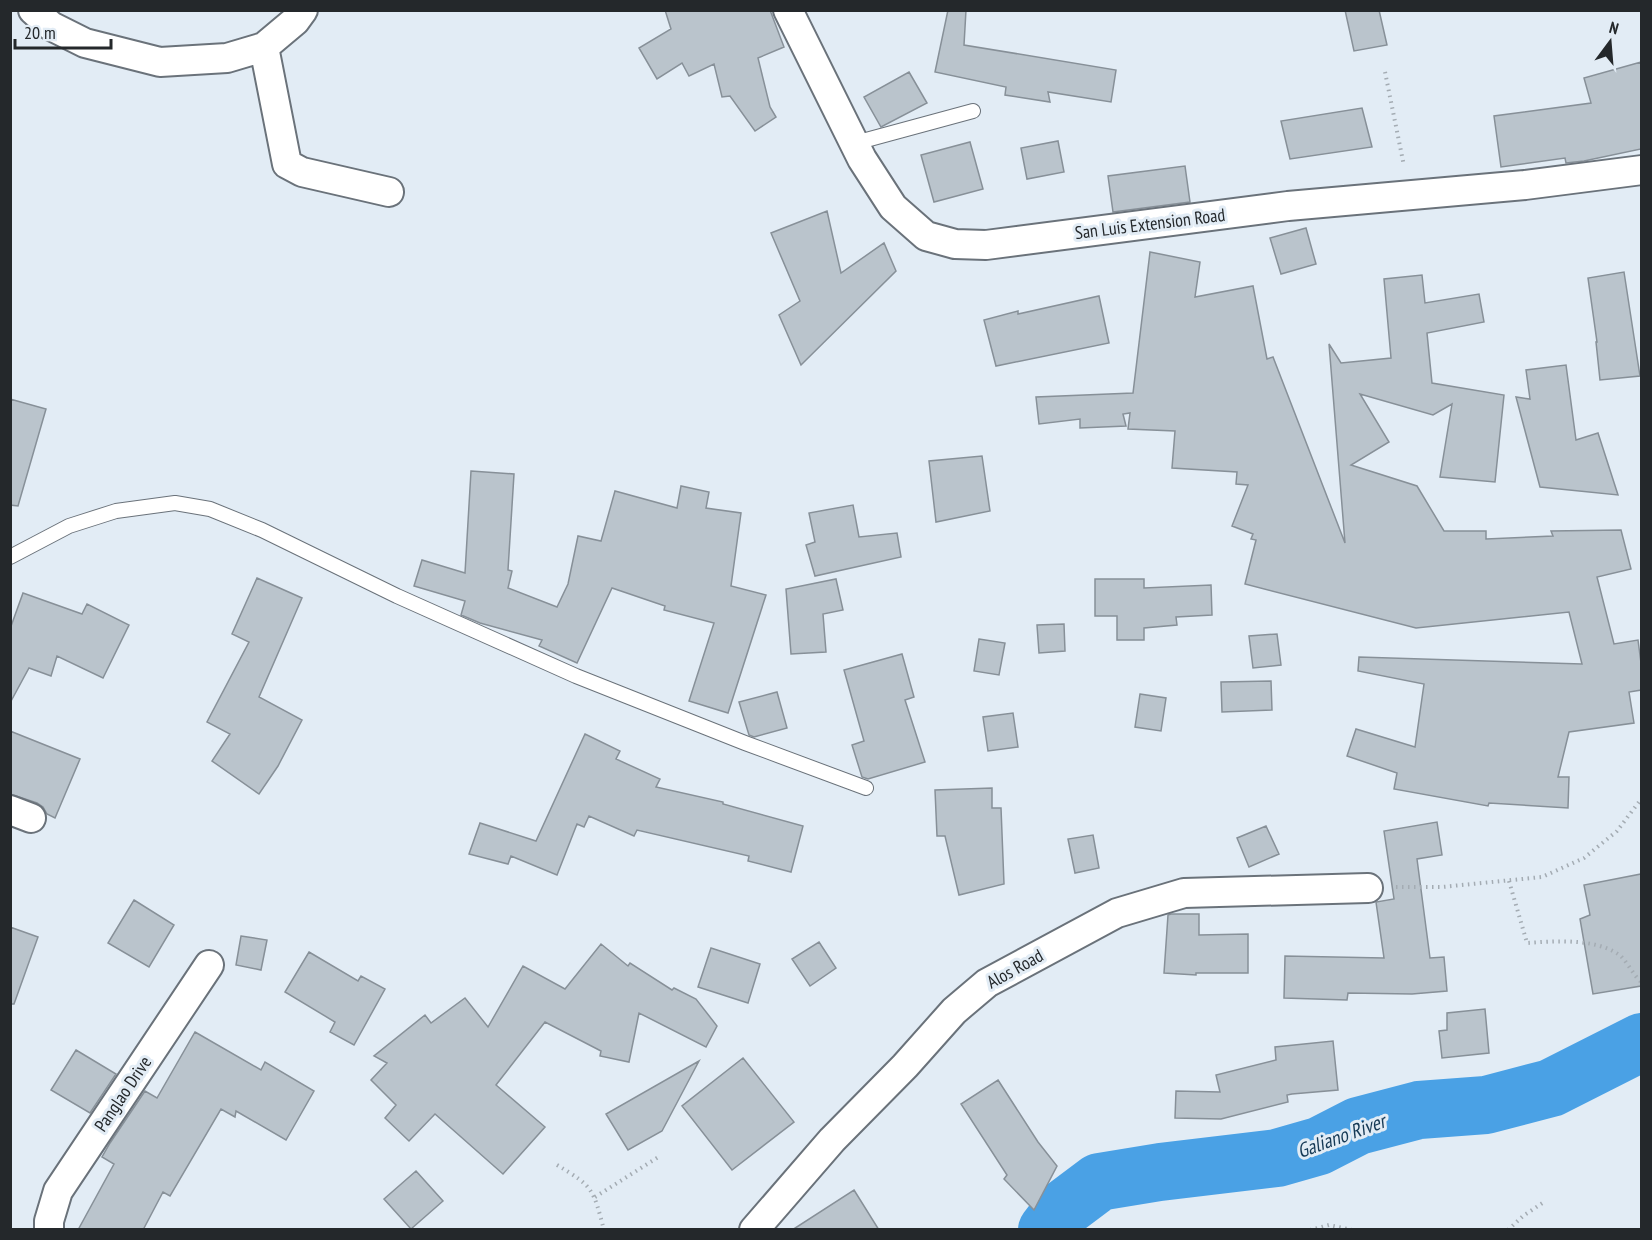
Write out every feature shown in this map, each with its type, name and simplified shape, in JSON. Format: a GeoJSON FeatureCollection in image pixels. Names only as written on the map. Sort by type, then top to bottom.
{"type":"FeatureCollection","features":[{"type":"Feature","properties":{"kind":"street"},"geometry":{"type":"LineString","coordinates":[[33,10],[51,26],[85,43],[160,62],[227,58],[264,47],[295,21],[303,10]]}},
{"type":"Feature","properties":{"kind":"street","name":"San Luis Extension Road"},"geometry":{"type":"LineString","coordinates":[[788,10],[862,159],[893,207],[926,236],[955,244],[986,245],[1288,206],[1525,185],[1641,170]]}},
{"type":"Feature","properties":{"kind":"street"},"geometry":{"type":"LineString","coordinates":[[264,47],[287,164],[302,172],[389,192]]}},
{"type":"Feature","properties":{"kind":"street","name":"Alos Road"},"geometry":{"type":"LineString","coordinates":[[754,1230],[832,1140],[905,1066],[954,1011],[987,983],[1117,914],[1184,893],[1368,888]]}},
{"type":"Feature","properties":{"kind":"street","name":"Panglao Drive"},"geometry":{"type":"LineString","coordinates":[[49,1230],[49,1221],[58,1191],[209,964]]}},
{"type":"Feature","properties":{"kind":"lane"},"geometry":{"type":"LineString","coordinates":[[855,143],[973,111]]}},
{"type":"Feature","properties":{"kind":"lane"},"geometry":{"type":"LineString","coordinates":[[10,557],[69,526],[116,512],[175,503],[210,509],[576,676],[866,788]]}},
{"type":"Feature","properties":{"kind":"path"},"geometry":{"type":"LineString","coordinates":[[1385,72],[1409,194]]}},
{"type":"Feature","properties":{"kind":"path"},"geometry":{"type":"LineString","coordinates":[[1368,888],[1443,887],[1542,877],[1584,858],[1617,831],[1641,798]]}},
{"type":"Feature","properties":{"kind":"path"},"geometry":{"type":"LineString","coordinates":[[1509,881],[1527,943],[1552,941],[1597,945],[1620,955],[1641,983]]}},
{"type":"Feature","properties":{"kind":"path"},"geometry":{"type":"LineString","coordinates":[[595,1197],[660,1156]]}},
{"type":"Feature","properties":{"kind":"path"},"geometry":{"type":"LineString","coordinates":[[557,1165],[585,1182],[595,1197],[604,1230]]}},
{"type":"Feature","properties":{"kind":"path"},"geometry":{"type":"LineString","coordinates":[[1508,1230],[1523,1216],[1544,1202]]}},
{"type":"Feature","properties":{"kind":"path"},"geometry":{"type":"LineString","coordinates":[[1310,1230],[1329,1225],[1352,1230]]}},
{"type":"Feature","properties":{"kind":"building"},"geometry":{"type":"Polygon","coordinates":[[[665,10],[770,10],[784,47],[758,58],[770,107],[776,117],[755,131],[730,96],[722,97],[714,64],[689,76],[682,63],[657,79],[639,48],[671,29],[665,10]]]}},
{"type":"Feature","properties":{"kind":"building"},"geometry":{"type":"Polygon","coordinates":[[[948,10],[966,10],[964,45],[1116,70],[1111,102],[1048,92],[1050,102],[1005,95],[1006,87],[935,72],[948,10]]]}},
{"type":"Feature","properties":{"kind":"building"},"geometry":{"type":"Polygon","coordinates":[[[1345,10],[1379,10],[1387,45],[1354,51],[1345,10]]]}},
{"type":"Feature","properties":{"kind":"building"},"geometry":{"type":"Polygon","coordinates":[[[1641,62],[1641,149],[1584,161],[1566,163],[1565,158],[1501,167],[1494,116],[1591,103],[1584,78],[1641,62]]]}},
{"type":"Feature","properties":{"kind":"building"},"geometry":{"type":"Polygon","coordinates":[[[909,72],[927,103],[881,127],[864,97],[909,72]]]}},
{"type":"Feature","properties":{"kind":"building"},"geometry":{"type":"Polygon","coordinates":[[[1362,108],[1372,147],[1290,159],[1281,121],[1362,108]]]}},
{"type":"Feature","properties":{"kind":"building"},"geometry":{"type":"Polygon","coordinates":[[[1058,141],[1064,172],[1027,179],[1021,148],[1058,141]]]}},
{"type":"Feature","properties":{"kind":"building"},"geometry":{"type":"Polygon","coordinates":[[[970,142],[983,189],[934,202],[921,155],[970,142]]]}},
{"type":"Feature","properties":{"kind":"building"},"geometry":{"type":"Polygon","coordinates":[[[1185,166],[1190,202],[1113,212],[1108,176],[1185,166]]]}},
{"type":"Feature","properties":{"kind":"building"},"geometry":{"type":"Polygon","coordinates":[[[827,211],[841,273],[884,243],[896,271],[801,365],[779,315],[800,301],[771,233],[827,211]]]}},
{"type":"Feature","properties":{"kind":"building"},"geometry":{"type":"Polygon","coordinates":[[[1306,228],[1316,264],[1281,274],[1270,238],[1306,228]]]}},
{"type":"Feature","properties":{"kind":"building"},"geometry":{"type":"Polygon","coordinates":[[[1150,252],[1200,262],[1195,297],[1253,286],[1267,359],[1273,357],[1345,543],[1329,344],[1341,363],[1391,358],[1384,279],[1422,275],[1425,303],[1479,294],[1484,322],[1427,333],[1432,383],[1504,395],[1495,482],[1440,477],[1452,404],[1433,415],[1360,394],[1389,442],[1351,465],[1417,486],[1444,531],[1486,531],[1486,539],[1553,536],[1551,531],[1621,530],[1631,569],[1597,577],[1614,644],[1638,640],[1641,690],[1629,692],[1634,723],[1569,732],[1558,777],[1569,777],[1568,808],[1489,803],[1488,806],[1394,789],[1397,773],[1347,756],[1356,729],[1415,747],[1424,684],[1358,671],[1359,657],[1582,664],[1569,612],[1416,628],[1245,584],[1256,540],[1251,539],[1253,534],[1232,526],[1248,485],[1236,484],[1237,472],[1172,468],[1175,431],[1128,429],[1130,413],[1123,414],[1126,426],[1080,428],[1080,419],[1039,424],[1036,397],[1133,393],[1150,252]]]}},
{"type":"Feature","properties":{"kind":"building"},"geometry":{"type":"Polygon","coordinates":[[[1624,272],[1640,376],[1600,380],[1588,278],[1624,272]]]}},
{"type":"Feature","properties":{"kind":"building"},"geometry":{"type":"Polygon","coordinates":[[[1099,296],[1109,343],[996,366],[984,320],[1018,311],[1018,314],[1099,296]]]}},
{"type":"Feature","properties":{"kind":"building"},"geometry":{"type":"Polygon","coordinates":[[[1566,365],[1576,440],[1598,433],[1618,495],[1540,487],[1516,397],[1530,399],[1526,370],[1566,365]]]}},
{"type":"Feature","properties":{"kind":"building"},"geometry":{"type":"Polygon","coordinates":[[[10,399],[46,409],[18,506],[10,505],[10,399]]]}},
{"type":"Feature","properties":{"kind":"building"},"geometry":{"type":"Polygon","coordinates":[[[982,456],[990,511],[936,522],[929,461],[982,456]]]}},
{"type":"Feature","properties":{"kind":"building"},"geometry":{"type":"Polygon","coordinates":[[[471,471],[514,474],[508,570],[512,571],[508,588],[557,607],[568,584],[578,536],[601,541],[615,491],[677,508],[681,486],[709,492],[706,508],[741,513],[731,586],[766,595],[728,713],[689,701],[714,623],[664,610],[665,606],[612,588],[577,663],[539,646],[542,640],[480,623],[461,615],[465,601],[414,586],[422,560],[465,573],[471,471]]]}},
{"type":"Feature","properties":{"kind":"building"},"geometry":{"type":"Polygon","coordinates":[[[853,505],[859,537],[897,533],[901,557],[815,576],[806,545],[815,542],[809,513],[853,505]]]}},
{"type":"Feature","properties":{"kind":"building"},"geometry":{"type":"Polygon","coordinates":[[[257,578],[302,598],[259,697],[302,720],[278,766],[259,794],[212,761],[230,734],[207,722],[249,642],[232,634],[257,578]]]}},
{"type":"Feature","properties":{"kind":"building"},"geometry":{"type":"Polygon","coordinates":[[[836,579],[843,610],[823,614],[826,652],[791,654],[786,589],[836,579]]]}},
{"type":"Feature","properties":{"kind":"building"},"geometry":{"type":"Polygon","coordinates":[[[1095,579],[1144,579],[1144,588],[1211,585],[1212,615],[1176,617],[1177,625],[1144,628],[1144,640],[1117,640],[1117,616],[1095,616],[1095,579]]]}},
{"type":"Feature","properties":{"kind":"building"},"geometry":{"type":"Polygon","coordinates":[[[23,593],[82,614],[87,604],[129,625],[103,678],[57,656],[51,676],[29,668],[10,703],[10,629],[23,593]]]}},
{"type":"Feature","properties":{"kind":"building"},"geometry":{"type":"Polygon","coordinates":[[[1064,624],[1065,651],[1039,653],[1037,625],[1064,624]]]}},
{"type":"Feature","properties":{"kind":"building"},"geometry":{"type":"Polygon","coordinates":[[[1277,634],[1281,665],[1253,668],[1249,636],[1277,634]]]}},
{"type":"Feature","properties":{"kind":"building"},"geometry":{"type":"Polygon","coordinates":[[[979,639],[1005,643],[999,675],[974,671],[979,639]]]}},
{"type":"Feature","properties":{"kind":"building"},"geometry":{"type":"Polygon","coordinates":[[[902,654],[914,697],[905,700],[925,762],[868,779],[862,777],[852,745],[864,741],[844,670],[902,654]]]}},
{"type":"Feature","properties":{"kind":"building"},"geometry":{"type":"Polygon","coordinates":[[[1271,681],[1272,710],[1222,712],[1221,682],[1271,681]]]}},
{"type":"Feature","properties":{"kind":"building"},"geometry":{"type":"Polygon","coordinates":[[[777,692],[787,728],[754,737],[749,735],[739,702],[777,692]]]}},
{"type":"Feature","properties":{"kind":"building"},"geometry":{"type":"Polygon","coordinates":[[[1140,694],[1166,698],[1161,731],[1135,727],[1140,694]]]}},
{"type":"Feature","properties":{"kind":"building"},"geometry":{"type":"Polygon","coordinates":[[[1013,713],[1018,747],[988,751],[983,717],[1013,713]]]}},
{"type":"Feature","properties":{"kind":"building"},"geometry":{"type":"Polygon","coordinates":[[[10,731],[80,759],[55,818],[47,814],[37,803],[10,794],[10,731]]]}},
{"type":"Feature","properties":{"kind":"building"},"geometry":{"type":"Polygon","coordinates":[[[585,734],[620,751],[616,759],[660,779],[656,787],[723,802],[723,804],[803,826],[791,872],[748,861],[749,856],[637,830],[634,836],[589,816],[584,827],[577,824],[557,875],[511,856],[508,864],[469,854],[480,823],[536,841],[585,734]]]}},
{"type":"Feature","properties":{"kind":"building"},"geometry":{"type":"Polygon","coordinates":[[[992,788],[992,808],[1001,808],[1004,884],[959,895],[945,836],[937,836],[935,790],[992,788]]]}},
{"type":"Feature","properties":{"kind":"building"},"geometry":{"type":"Polygon","coordinates":[[[1437,822],[1442,855],[1417,859],[1430,958],[1444,957],[1447,991],[1412,994],[1348,993],[1347,1000],[1284,998],[1285,956],[1384,958],[1376,902],[1394,899],[1384,831],[1437,822]]]}},
{"type":"Feature","properties":{"kind":"building"},"geometry":{"type":"Polygon","coordinates":[[[1266,826],[1279,854],[1249,867],[1237,838],[1266,826]]]}},
{"type":"Feature","properties":{"kind":"building"},"geometry":{"type":"Polygon","coordinates":[[[1093,835],[1099,868],[1075,873],[1068,839],[1093,835]]]}},
{"type":"Feature","properties":{"kind":"building"},"geometry":{"type":"Polygon","coordinates":[[[1641,874],[1641,986],[1593,994],[1580,919],[1590,915],[1584,885],[1641,874]]]}},
{"type":"Feature","properties":{"kind":"building"},"geometry":{"type":"Polygon","coordinates":[[[134,900],[174,925],[149,967],[108,943],[134,900]]]}},
{"type":"Feature","properties":{"kind":"building"},"geometry":{"type":"Polygon","coordinates":[[[1199,914],[1199,935],[1248,934],[1248,973],[1196,973],[1196,975],[1164,973],[1168,915],[1199,914]]]}},
{"type":"Feature","properties":{"kind":"building"},"geometry":{"type":"Polygon","coordinates":[[[10,927],[38,937],[14,1004],[10,1004],[10,927]]]}},
{"type":"Feature","properties":{"kind":"building"},"geometry":{"type":"Polygon","coordinates":[[[241,936],[267,940],[261,970],[236,965],[241,936]]]}},
{"type":"Feature","properties":{"kind":"building"},"geometry":{"type":"Polygon","coordinates":[[[819,942],[836,968],[810,986],[792,959],[819,942]]]}},
{"type":"Feature","properties":{"kind":"building"},"geometry":{"type":"Polygon","coordinates":[[[601,944],[628,966],[630,963],[672,990],[674,988],[696,999],[717,1026],[706,1047],[639,1013],[629,1062],[600,1056],[601,1051],[545,1022],[496,1085],[545,1127],[503,1174],[435,1114],[409,1141],[385,1118],[396,1105],[371,1080],[387,1063],[374,1056],[425,1015],[431,1023],[465,998],[488,1027],[523,966],[565,989],[601,944]]]}},
{"type":"Feature","properties":{"kind":"building"},"geometry":{"type":"Polygon","coordinates":[[[711,948],[760,964],[748,1003],[698,987],[711,948]]]}},
{"type":"Feature","properties":{"kind":"building"},"geometry":{"type":"Polygon","coordinates":[[[309,952],[358,981],[361,976],[385,989],[354,1045],[330,1032],[335,1022],[285,992],[309,952]]]}},
{"type":"Feature","properties":{"kind":"building"},"geometry":{"type":"Polygon","coordinates":[[[1485,1009],[1489,1053],[1442,1058],[1439,1031],[1447,1030],[1447,1013],[1485,1009]]]}},
{"type":"Feature","properties":{"kind":"building"},"geometry":{"type":"Polygon","coordinates":[[[195,1032],[261,1070],[265,1062],[314,1091],[286,1140],[236,1111],[235,1117],[221,1109],[170,1196],[163,1192],[143,1230],[78,1230],[114,1164],[102,1157],[110,1143],[145,1091],[157,1098],[195,1032]]]}},
{"type":"Feature","properties":{"kind":"building"},"geometry":{"type":"Polygon","coordinates":[[[1333,1041],[1338,1090],[1287,1095],[1288,1102],[1221,1119],[1175,1118],[1176,1091],[1220,1092],[1216,1075],[1276,1060],[1275,1047],[1333,1041]]]}},
{"type":"Feature","properties":{"kind":"building"},"geometry":{"type":"Polygon","coordinates":[[[76,1050],[116,1074],[90,1113],[51,1090],[76,1050]]]}},
{"type":"Feature","properties":{"kind":"building"},"geometry":{"type":"Polygon","coordinates":[[[743,1058],[794,1122],[732,1170],[682,1106],[743,1058]]]}},
{"type":"Feature","properties":{"kind":"building"},"geometry":{"type":"Polygon","coordinates":[[[699,1061],[662,1131],[628,1150],[606,1114],[699,1061]]]}},
{"type":"Feature","properties":{"kind":"building"},"geometry":{"type":"Polygon","coordinates":[[[998,1080],[1038,1142],[1057,1166],[1034,1210],[1004,1179],[1007,1175],[961,1104],[998,1080]]]}},
{"type":"Feature","properties":{"kind":"building"},"geometry":{"type":"Polygon","coordinates":[[[416,1171],[443,1201],[411,1229],[384,1199],[416,1171]]]}},
{"type":"Feature","properties":{"kind":"building"},"geometry":{"type":"Polygon","coordinates":[[[854,1190],[879,1230],[792,1230],[854,1190]]]}},
{"type":"Feature","properties":{"kind":"waterway","name":"Galiano River"},"geometry":{"type":"LineString","coordinates":[[1047,1230],[1063,1209],[1099,1182],[1277,1158],[1319,1146],[1358,1126],[1419,1110],[1486,1105],[1551,1088],[1642,1042]]}}]}
